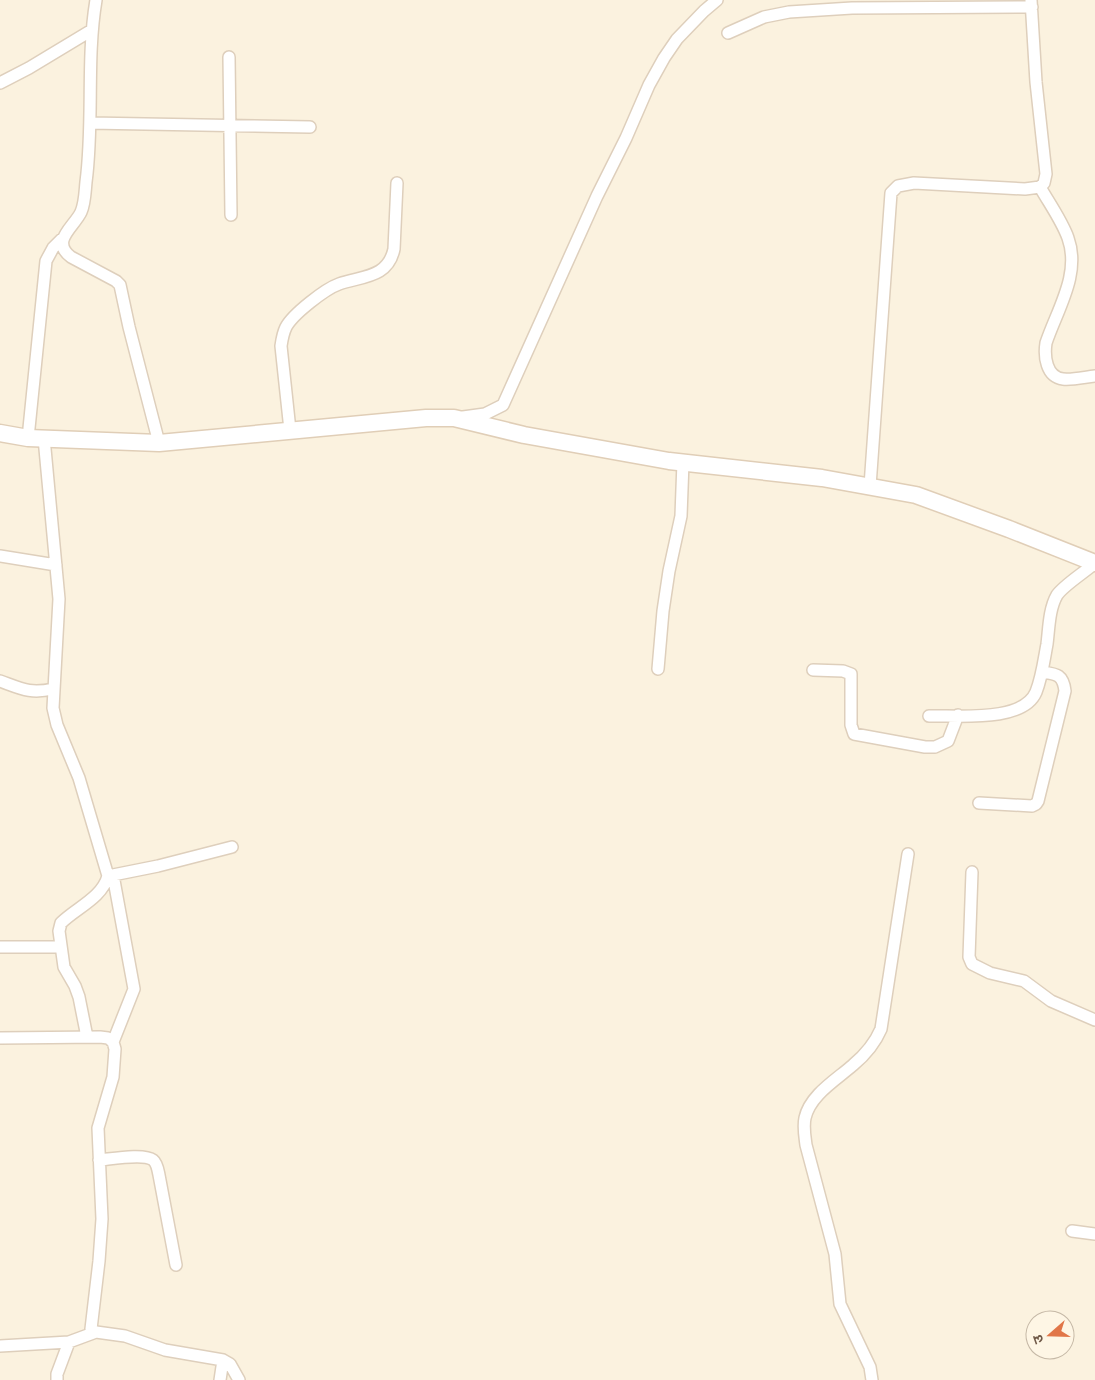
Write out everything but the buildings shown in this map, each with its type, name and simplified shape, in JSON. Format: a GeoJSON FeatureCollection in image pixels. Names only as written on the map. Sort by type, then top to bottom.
{"type":"FeatureCollection","features":[{"type":"Feature","properties":{"kind":"street"},"geometry":{"type":"LineString","coordinates":[[28,438],[46,261],[53,248],[62,239],[81,212],[88,173],[92,30],[96,0]]}},
{"type":"Feature","properties":{"kind":"street"},"geometry":{"type":"LineString","coordinates":[[0,433],[28,438],[159,443],[426,418],[454,418],[486,414],[503,406],[649,85],[677,39],[716,0]]}},
{"type":"Feature","properties":{"kind":"street"},"geometry":{"type":"LineString","coordinates":[[728,33],[764,17],[789,12],[852,8],[1032,4],[1036,82],[1046,174],[1044,183],[1040,187],[1025,189],[925,182],[905,184],[893,189],[889,205],[870,486]]}},
{"type":"Feature","properties":{"kind":"street"},"geometry":{"type":"LineString","coordinates":[[0,83],[92,30]]}},
{"type":"Feature","properties":{"kind":"street"},"geometry":{"type":"LineString","coordinates":[[229,57],[231,215]]}},
{"type":"Feature","properties":{"kind":"street"},"geometry":{"type":"LineString","coordinates":[[90,123],[310,126]]}},
{"type":"Feature","properties":{"kind":"street"},"geometry":{"type":"LineString","coordinates":[[290,430],[282,346],[283,335],[293,317],[329,288],[370,275],[384,268],[392,258],[394,249],[396,183]]}},
{"type":"Feature","properties":{"kind":"street"},"geometry":{"type":"LineString","coordinates":[[1040,187],[1067,235],[1071,254],[1070,279],[1046,343],[1045,360],[1054,375],[1062,379],[1095,376]]}},
{"type":"Feature","properties":{"kind":"street"},"geometry":{"type":"LineString","coordinates":[[62,239],[62,246],[66,253],[120,285],[159,443]]}},
{"type":"Feature","properties":{"kind":"street"},"geometry":{"type":"LineString","coordinates":[[454,418],[524,435],[683,462],[822,478],[916,495],[1009,528],[1095,563],[1058,593],[1053,603],[1042,672],[1035,694],[1027,702],[1017,710],[1002,714],[929,716]]}},
{"type":"Feature","properties":{"kind":"street"},"geometry":{"type":"LineString","coordinates":[[44,438],[58,600],[53,708],[57,725],[78,778],[110,876],[134,988],[114,1042],[112,1077],[98,1128],[102,1219],[91,1322],[91,1328],[96,1332]]}},
{"type":"Feature","properties":{"kind":"street"},"geometry":{"type":"LineString","coordinates":[[658,669],[662,617],[669,571],[681,516],[683,462]]}},
{"type":"Feature","properties":{"kind":"street"},"geometry":{"type":"LineString","coordinates":[[0,556],[56,565]]}},
{"type":"Feature","properties":{"kind":"street"},"geometry":{"type":"LineString","coordinates":[[813,670],[844,671],[851,674],[850,725],[854,734],[925,747],[935,747],[948,741],[958,715]]}},
{"type":"Feature","properties":{"kind":"street"},"geometry":{"type":"LineString","coordinates":[[979,803],[1032,806],[1038,801],[1065,690],[1064,683],[1055,673],[1042,672]]}},
{"type":"Feature","properties":{"kind":"street"},"geometry":{"type":"LineString","coordinates":[[0,681],[30,692],[53,689]]}},
{"type":"Feature","properties":{"kind":"street"},"geometry":{"type":"LineString","coordinates":[[110,876],[232,847]]}},
{"type":"Feature","properties":{"kind":"street"},"geometry":{"type":"LineString","coordinates":[[872,1380],[870,1367],[840,1304],[835,1254],[806,1145],[804,1126],[808,1111],[821,1091],[864,1054],[876,1040],[881,1029],[885,1013],[908,854]]}},
{"type":"Feature","properties":{"kind":"street"},"geometry":{"type":"LineString","coordinates":[[972,872],[969,957],[972,964],[990,973],[1024,981],[1051,1001],[1095,1020]]}},
{"type":"Feature","properties":{"kind":"street"},"geometry":{"type":"LineString","coordinates":[[87,1037],[79,997],[75,986],[64,968],[59,931],[61,923],[98,894],[110,876]]}},
{"type":"Feature","properties":{"kind":"street"},"geometry":{"type":"LineString","coordinates":[[0,947],[60,948]]}},
{"type":"Feature","properties":{"kind":"street"},"geometry":{"type":"LineString","coordinates":[[0,1038],[100,1037],[108,1038],[114,1042]]}},
{"type":"Feature","properties":{"kind":"street"},"geometry":{"type":"LineString","coordinates":[[99,1160],[141,1157],[152,1159],[156,1163],[176,1266]]}},
{"type":"Feature","properties":{"kind":"street"},"geometry":{"type":"LineString","coordinates":[[1072,1231],[1095,1234]]}},
{"type":"Feature","properties":{"kind":"street"},"geometry":{"type":"LineString","coordinates":[[0,1346],[69,1342],[96,1332],[125,1336],[165,1350],[223,1360],[230,1364],[239,1380]]}},
{"type":"Feature","properties":{"kind":"street"},"geometry":{"type":"LineString","coordinates":[[57,1380],[56,1374],[69,1342]]}},
{"type":"Feature","properties":{"kind":"street"},"geometry":{"type":"LineString","coordinates":[[220,1380],[223,1360]]}}]}
